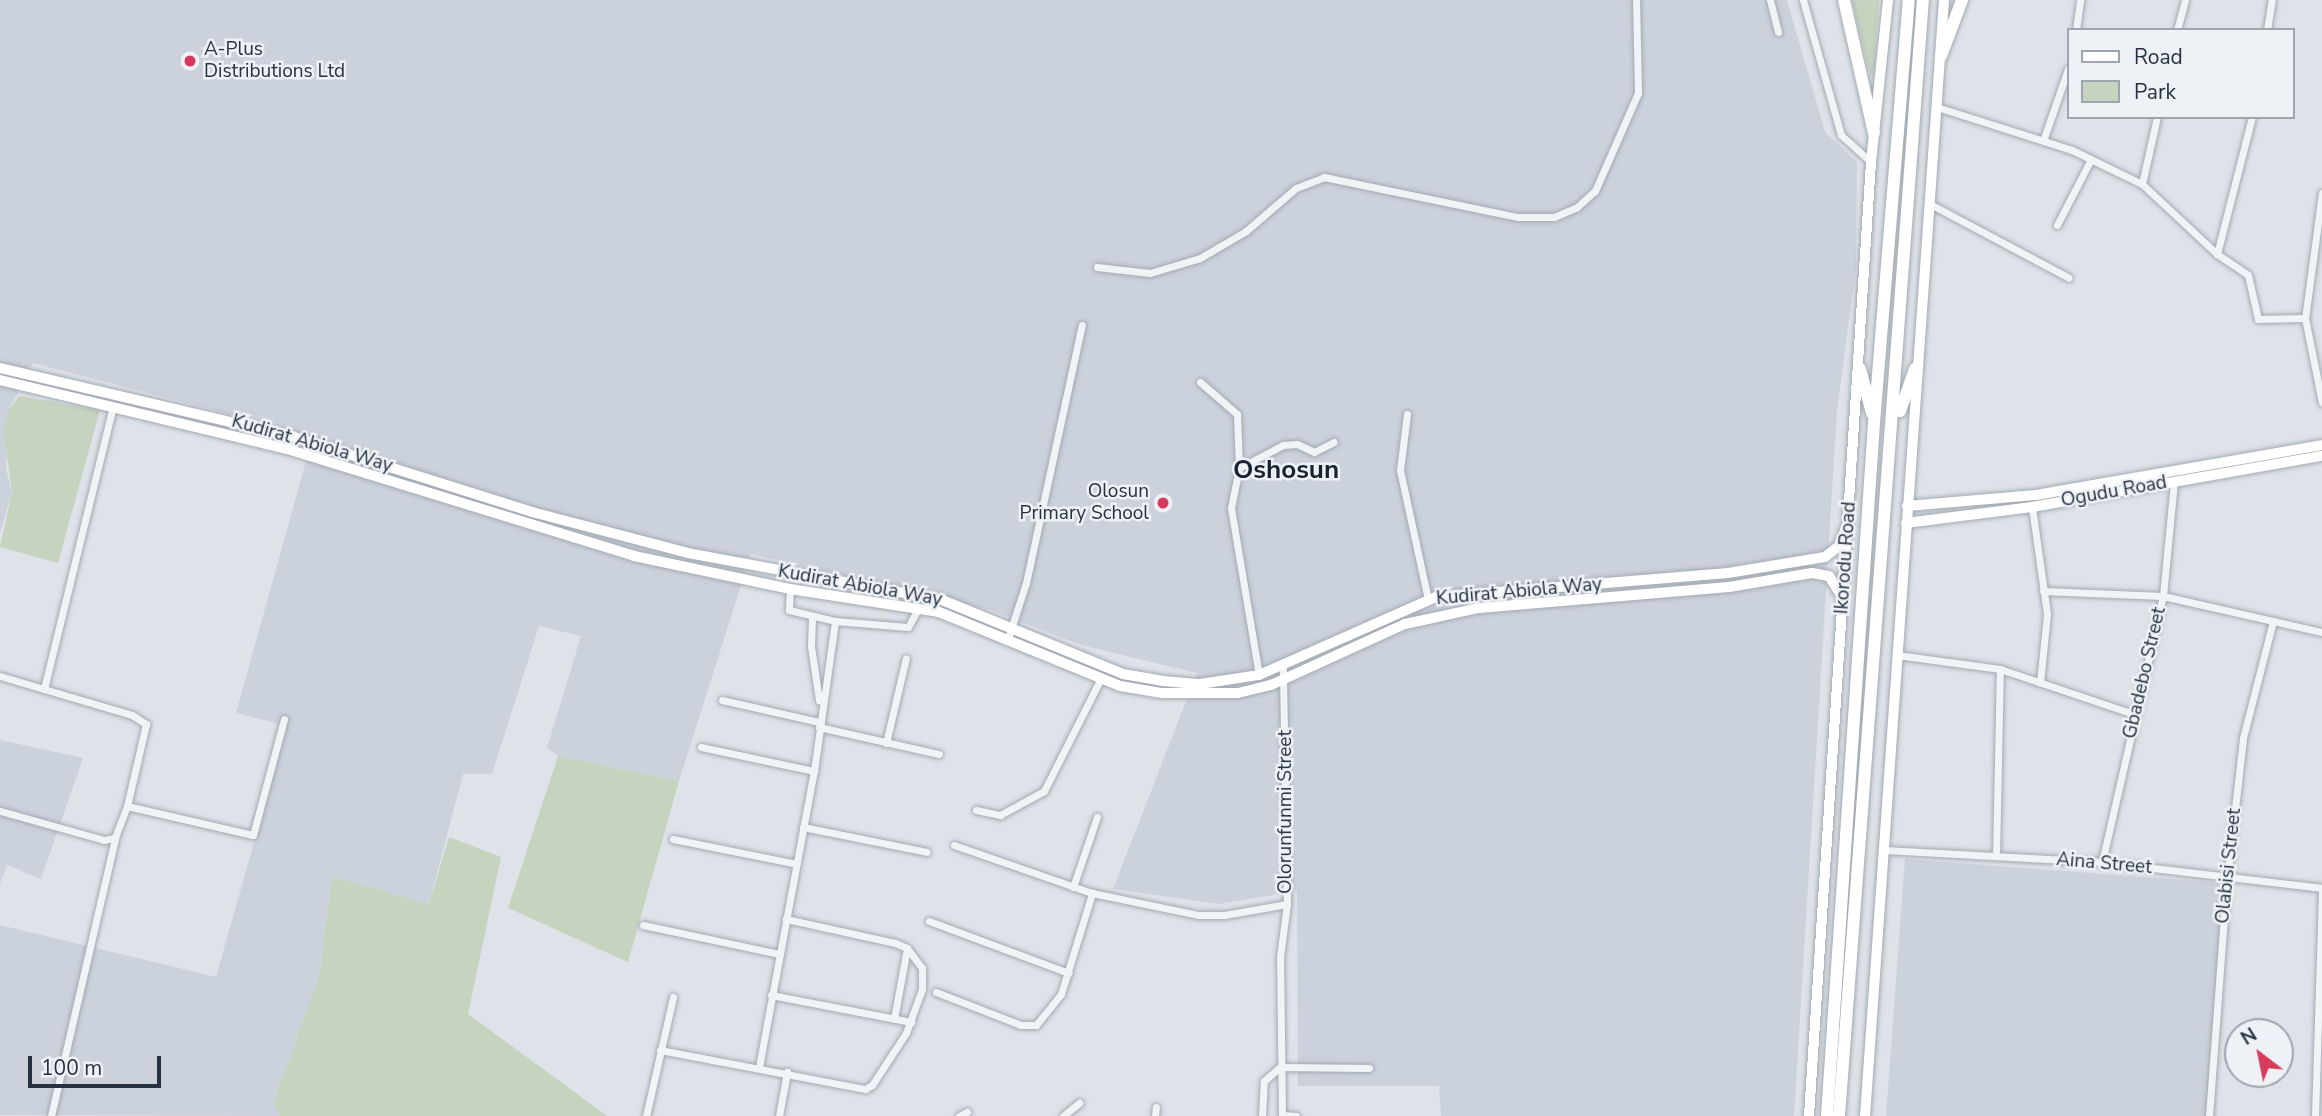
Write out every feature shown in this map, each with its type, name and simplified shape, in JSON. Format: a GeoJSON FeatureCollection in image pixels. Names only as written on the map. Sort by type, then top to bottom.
{"type":"FeatureCollection","features":[{"type":"Feature","properties":{"kind":"highway"},"geometry":{"type":"LineString","coordinates":[[1844,0],[1874,133]]}},
{"type":"Feature","properties":{"kind":"highway","name":"Ikorodu Road"},"geometry":{"type":"LineString","coordinates":[[1827,1116],[1874,423],[1909,0]]}},
{"type":"Feature","properties":{"kind":"highway","name":"Ikorodu Road"},"geometry":{"type":"LineString","coordinates":[[1839,1116],[1894,424],[1923,0]]}},
{"type":"Feature","properties":{"kind":"highway"},"geometry":{"type":"LineString","coordinates":[[1941,56],[1962,0]]}},
{"type":"Feature","properties":{"kind":"highway"},"geometry":{"type":"LineString","coordinates":[[1860,369],[1874,423]]}},
{"type":"Feature","properties":{"kind":"highway"},"geometry":{"type":"LineString","coordinates":[[1894,424],[1915,369]]}},
{"type":"Feature","properties":{"kind":"main road","name":"Ikorodu Road"},"geometry":{"type":"LineString","coordinates":[[1809,1116],[1842,597],[1860,369],[1871,162],[1888,0]]}},
{"type":"Feature","properties":{"kind":"main road"},"geometry":{"type":"LineString","coordinates":[[1865,1116],[1885,850],[1915,369],[1944,0]]}},
{"type":"Feature","properties":{"kind":"main road","name":"Kudirat Abiola Way"},"geometry":{"type":"LineString","coordinates":[[0,368],[290,436],[640,541],[813,577],[942,600],[1012,626],[1123,674],[1200,684],[1259,675],[1428,600],[1728,573],[1812,560],[1839,546],[1849,511]]}},
{"type":"Feature","properties":{"kind":"main road","name":"Kudirat Abiola Way"},"geometry":{"type":"LineString","coordinates":[[0,380],[113,405],[338,463],[610,550],[790,589],[919,607],[1008,638],[1119,686],[1200,696],[1238,693],[1286,678],[1405,624],[1479,608],[1729,587],[1812,573],[1829,576],[1842,597]]}},
{"type":"Feature","properties":{"kind":"main road","name":"Ogudu Road"},"geometry":{"type":"LineString","coordinates":[[1907,506],[2028,496],[2322,445]]}},
{"type":"Feature","properties":{"kind":"main road","name":"Ogudu Road"},"geometry":{"type":"LineString","coordinates":[[1906,523],[2032,507],[2322,456]]}},
{"type":"Feature","properties":{"kind":"main road"},"geometry":{"type":"LineString","coordinates":[[810,591],[813,577]]}},
{"type":"Feature","properties":{"kind":"street"},"geometry":{"type":"LineString","coordinates":[[1097,267],[1150,274],[1200,258],[1246,231],[1296,188],[1324,177],[1517,217],[1554,217],[1577,206],[1595,191],[1637,93],[1636,0]]}},
{"type":"Feature","properties":{"kind":"street"},"geometry":{"type":"LineString","coordinates":[[1770,0],[1778,32]]}},
{"type":"Feature","properties":{"kind":"street"},"geometry":{"type":"LineString","coordinates":[[1803,0],[1841,135],[1871,162]]}},
{"type":"Feature","properties":{"kind":"street"},"geometry":{"type":"LineString","coordinates":[[2076,28],[2080,0]]}},
{"type":"Feature","properties":{"kind":"street"},"geometry":{"type":"LineString","coordinates":[[2178,28],[2185,0]]}},
{"type":"Feature","properties":{"kind":"street"},"geometry":{"type":"LineString","coordinates":[[2267,28],[2272,0]]}},
{"type":"Feature","properties":{"kind":"street"},"geometry":{"type":"LineString","coordinates":[[2043,141],[2066,75]]}},
{"type":"Feature","properties":{"kind":"street"},"geometry":{"type":"LineString","coordinates":[[1937,107],[2091,159],[2142,184],[2217,254],[2248,275],[2258,319],[2305,318]]}},
{"type":"Feature","properties":{"kind":"street"},"geometry":{"type":"LineString","coordinates":[[2142,184],[2157,119]]}},
{"type":"Feature","properties":{"kind":"street"},"geometry":{"type":"LineString","coordinates":[[2217,254],[2251,119]]}},
{"type":"Feature","properties":{"kind":"street"},"geometry":{"type":"LineString","coordinates":[[2057,225],[2091,159]]}},
{"type":"Feature","properties":{"kind":"street"},"geometry":{"type":"LineString","coordinates":[[2322,193],[2305,318],[2322,402]]}},
{"type":"Feature","properties":{"kind":"street"},"geometry":{"type":"LineString","coordinates":[[1930,204],[2069,278]]}},
{"type":"Feature","properties":{"kind":"street"},"geometry":{"type":"LineString","coordinates":[[1008,638],[1026,583],[1082,326]]}},
{"type":"Feature","properties":{"kind":"street"},"geometry":{"type":"LineString","coordinates":[[1200,382],[1237,414],[1239,468],[1231,508],[1259,675]]}},
{"type":"Feature","properties":{"kind":"street"},"geometry":{"type":"LineString","coordinates":[[44,689],[113,405]]}},
{"type":"Feature","properties":{"kind":"street"},"geometry":{"type":"LineString","coordinates":[[1407,414],[1400,470],[1428,600]]}},
{"type":"Feature","properties":{"kind":"street"},"geometry":{"type":"LineString","coordinates":[[1239,468],[1283,445],[1297,444],[1314,452],[1334,442]]}},
{"type":"Feature","properties":{"kind":"street","name":"Gbadebo Street"},"geometry":{"type":"LineString","coordinates":[[2102,862],[2163,596],[2174,481]]}},
{"type":"Feature","properties":{"kind":"street"},"geometry":{"type":"LineString","coordinates":[[2032,507],[2047,637],[2040,683]]}},
{"type":"Feature","properties":{"kind":"street"},"geometry":{"type":"LineString","coordinates":[[790,589],[789,610],[835,621],[908,627],[919,607]]}},
{"type":"Feature","properties":{"kind":"street"},"geometry":{"type":"LineString","coordinates":[[2043,591],[2163,596],[2322,632]]}},
{"type":"Feature","properties":{"kind":"street"},"geometry":{"type":"LineString","coordinates":[[812,617],[811,646],[820,708]]}},
{"type":"Feature","properties":{"kind":"street"},"geometry":{"type":"LineString","coordinates":[[759,1067],[814,771],[820,708],[835,621]]}},
{"type":"Feature","properties":{"kind":"street","name":"Olabisi Street"},"geometry":{"type":"LineString","coordinates":[[2209,1116],[2227,879],[2243,738],[2273,621]]}},
{"type":"Feature","properties":{"kind":"street"},"geometry":{"type":"LineString","coordinates":[[1897,655],[2000,669],[2134,714]]}},
{"type":"Feature","properties":{"kind":"street"},"geometry":{"type":"LineString","coordinates":[[886,743],[906,658]]}},
{"type":"Feature","properties":{"kind":"street","name":"Olorunfunmi Street"},"geometry":{"type":"LineString","coordinates":[[1282,1116],[1280,957],[1287,904],[1286,678],[1283,666]]}},
{"type":"Feature","properties":{"kind":"street"},"geometry":{"type":"LineString","coordinates":[[1996,856],[2000,669]]}},
{"type":"Feature","properties":{"kind":"street"},"geometry":{"type":"LineString","coordinates":[[0,676],[140,717],[146,724],[127,806],[115,838],[51,1116]]}},
{"type":"Feature","properties":{"kind":"street"},"geometry":{"type":"LineString","coordinates":[[976,810],[1000,815],[1044,790],[1101,678]]}},
{"type":"Feature","properties":{"kind":"street"},"geometry":{"type":"LineString","coordinates":[[722,700],[886,743],[939,754]]}},
{"type":"Feature","properties":{"kind":"street"},"geometry":{"type":"LineString","coordinates":[[127,806],[253,835],[284,719]]}},
{"type":"Feature","properties":{"kind":"street"},"geometry":{"type":"LineString","coordinates":[[701,747],[814,771]]}},
{"type":"Feature","properties":{"kind":"street"},"geometry":{"type":"LineString","coordinates":[[0,811],[104,840],[115,838]]}},
{"type":"Feature","properties":{"kind":"street"},"geometry":{"type":"LineString","coordinates":[[1073,887],[1097,817]]}},
{"type":"Feature","properties":{"kind":"street"},"geometry":{"type":"LineString","coordinates":[[803,827],[927,852]]}},
{"type":"Feature","properties":{"kind":"street"},"geometry":{"type":"LineString","coordinates":[[673,839],[797,864]]}},
{"type":"Feature","properties":{"kind":"street"},"geometry":{"type":"LineString","coordinates":[[954,845],[1092,893],[1211,916],[1287,904]]}},
{"type":"Feature","properties":{"kind":"street","name":"Aina Street"},"geometry":{"type":"LineString","coordinates":[[1885,850],[2102,862],[2322,890],[2315,1116]]}},
{"type":"Feature","properties":{"kind":"street"},"geometry":{"type":"LineString","coordinates":[[936,992],[1030,1027],[1049,1014],[1069,974],[1092,893]]}},
{"type":"Feature","properties":{"kind":"street"},"geometry":{"type":"LineString","coordinates":[[660,1050],[869,1088],[911,1022],[922,989],[922,968],[907,948],[786,919]]}},
{"type":"Feature","properties":{"kind":"street"},"geometry":{"type":"LineString","coordinates":[[929,922],[1069,974]]}},
{"type":"Feature","properties":{"kind":"street"},"geometry":{"type":"LineString","coordinates":[[643,925],[780,954]]}},
{"type":"Feature","properties":{"kind":"street"},"geometry":{"type":"LineString","coordinates":[[894,1019],[907,948]]}},
{"type":"Feature","properties":{"kind":"street"},"geometry":{"type":"LineString","coordinates":[[771,995],[911,1022]]}},
{"type":"Feature","properties":{"kind":"street"},"geometry":{"type":"LineString","coordinates":[[646,1116],[673,997]]}},
{"type":"Feature","properties":{"kind":"street"},"geometry":{"type":"LineString","coordinates":[[1262,1116],[1264,1081],[1280,1067],[1369,1068]]}},
{"type":"Feature","properties":{"kind":"street"},"geometry":{"type":"LineString","coordinates":[[779,1116],[787,1072]]}},
{"type":"Feature","properties":{"kind":"street"},"geometry":{"type":"LineString","coordinates":[[1063,1116],[1079,1103]]}},
{"type":"Feature","properties":{"kind":"street"},"geometry":{"type":"LineString","coordinates":[[1155,1116],[1156,1107]]}},
{"type":"Feature","properties":{"kind":"street"},"geometry":{"type":"LineString","coordinates":[[959,1116],[967,1111]]}},
{"type":"Feature","properties":{"kind":"street"},"geometry":{"type":"LineString","coordinates":[[1282,1116],[1296,1116]]}},
{"type":"Feature","properties":{"kind":"shaded area"},"geometry":{"type":"Polygon","coordinates":[[[0,0],[1787,0],[1825,132],[1857,162],[1856,267],[1837,410],[1794,1116],[1441,1116],[1439,1086],[1298,1086],[1297,891],[1219,904],[1113,889],[1197,673],[1081,645],[991,610],[751,554],[679,781],[558,756],[547,748],[581,636],[539,626],[492,774],[463,774],[429,904],[332,876],[320,973],[274,1102],[279,1116],[0,1115],[0,925],[216,977],[287,726],[236,713],[313,436],[33,363],[9,410],[6,469],[12,493],[0,533],[0,0]]]}},
{"type":"Feature","properties":{"kind":"shaded area"},"geometry":{"type":"Polygon","coordinates":[[[0,740],[83,758],[41,879],[7,865],[0,884],[0,740]]]}},
{"type":"Feature","properties":{"kind":"shaded area"},"geometry":{"type":"Polygon","coordinates":[[[1905,859],[2223,883],[2207,1116],[1886,1116],[1905,859]]]}},
{"type":"Feature","properties":{"kind":"green space"},"geometry":{"type":"Polygon","coordinates":[[[1852,0],[1879,0],[1874,74],[1870,75],[1852,0]]]}},
{"type":"Feature","properties":{"kind":"green space"},"geometry":{"type":"Polygon","coordinates":[[[19,396],[100,410],[58,563],[0,547],[12,493],[4,433],[9,410],[19,396]]]}},
{"type":"Feature","properties":{"kind":"green space"},"geometry":{"type":"Polygon","coordinates":[[[558,756],[679,781],[628,962],[508,908],[558,756]]]}},
{"type":"Feature","properties":{"kind":"green space"},"geometry":{"type":"Polygon","coordinates":[[[449,837],[501,857],[468,1014],[607,1116],[279,1116],[274,1102],[320,973],[332,876],[429,904],[449,837]]]}},
{"type":"Feature","properties":{"kind":"place","name":"A-Plus Distributions Ltd"},"geometry":{"type":"Point","coordinates":[190,61]}},
{"type":"Feature","properties":{"kind":"place","name":"Olosun Primary School"},"geometry":{"type":"Point","coordinates":[1163,503]}},
{"type":"Feature","properties":{"kind":"district","name":"Oshosun"},"geometry":{"type":"Point","coordinates":[1286,470]}}]}
